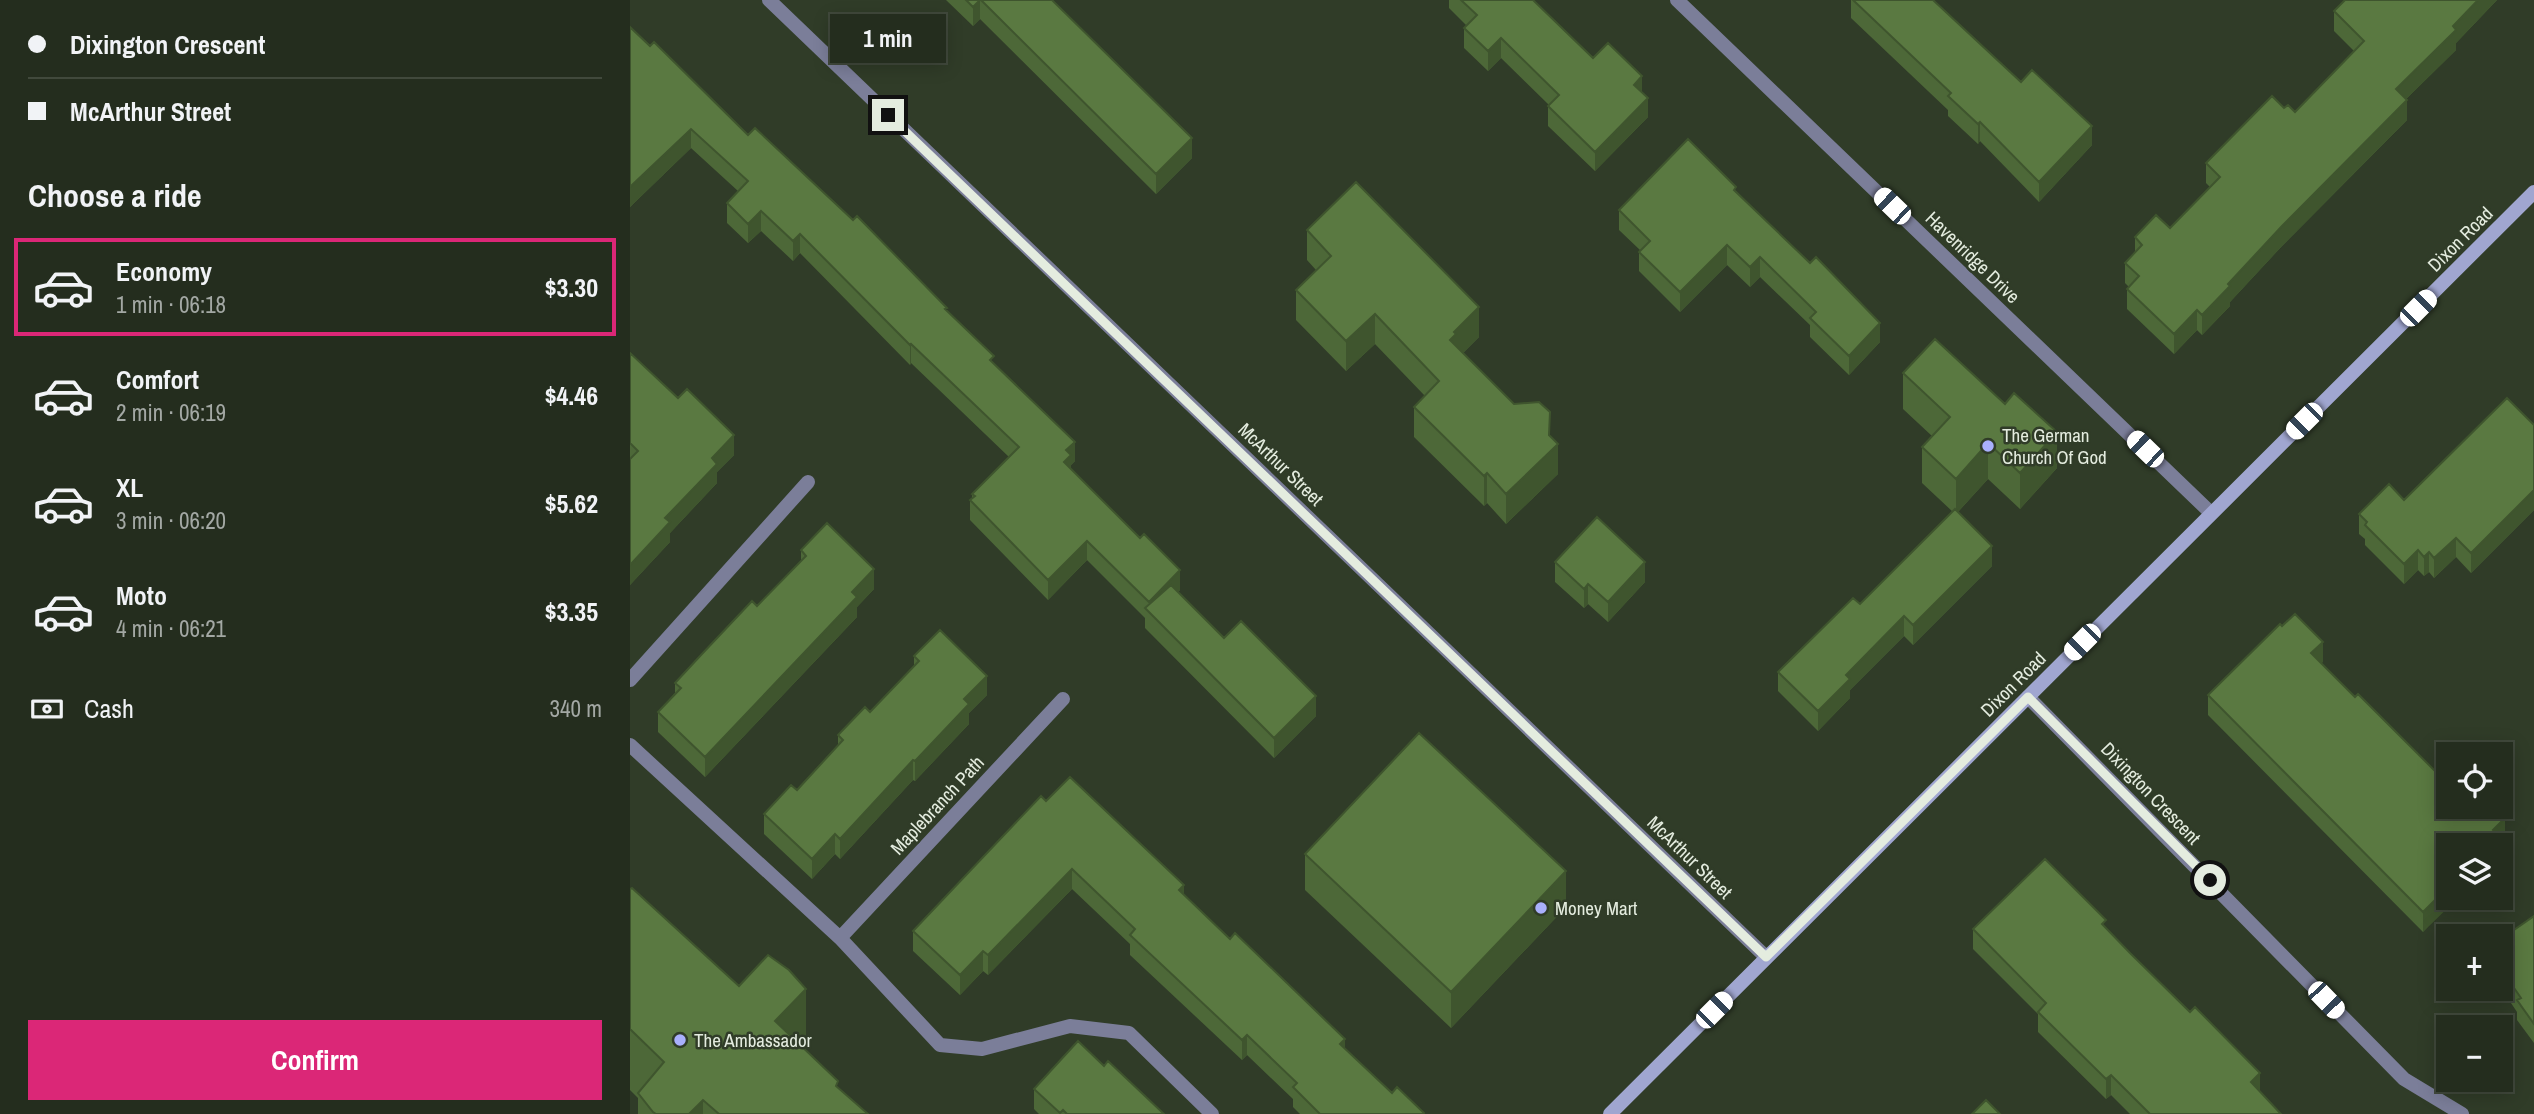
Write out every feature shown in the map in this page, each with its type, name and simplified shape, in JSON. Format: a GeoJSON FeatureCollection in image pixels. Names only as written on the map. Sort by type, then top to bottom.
{"type":"FeatureCollection","features":[{"type":"Feature","properties":{"kind":"main road","name":"Dixon Road"},"geometry":{"type":"LineString","coordinates":[[1610,1114],[2534,192]]}},
{"type":"Feature","properties":{"kind":"street","name":"McArthur Street"},"geometry":{"type":"LineString","coordinates":[[769,0],[1766,957]]}},
{"type":"Feature","properties":{"kind":"street","name":"Havenridge Drive"},"geometry":{"type":"LineString","coordinates":[[1677,0],[2211,513]]}},
{"type":"Feature","properties":{"kind":"street"},"geometry":{"type":"LineString","coordinates":[[630,680],[808,482]]}},
{"type":"Feature","properties":{"kind":"street","name":"Dixington Crescent"},"geometry":{"type":"LineString","coordinates":[[2028,697],[2404,1079],[2462,1114]]}},
{"type":"Feature","properties":{"kind":"street","name":"Maplebranch Path"},"geometry":{"type":"LineString","coordinates":[[840,938],[1063,699]]}},
{"type":"Feature","properties":{"kind":"street"},"geometry":{"type":"LineString","coordinates":[[630,745],[840,938],[940,1045],[982,1049],[1070,1026],[1129,1032],[1212,1114]]}},
{"type":"Feature","properties":{"kind":"building"},"geometry":{"type":"Polygon","coordinates":[[[966,0],[980,0],[973,7],[966,0]]]}},
{"type":"Feature","properties":{"kind":"building"},"geometry":{"type":"Polygon","coordinates":[[[981,0],[1052,0],[1192,138],[1156,174],[981,0]]]}},
{"type":"Feature","properties":{"kind":"building"},"geometry":{"type":"Polygon","coordinates":[[[1461,0],[1533,0],[1593,58],[1608,43],[1642,76],[1634,85],[1648,98],[1595,152],[1548,106],[1559,95],[1501,38],[1488,51],[1464,28],[1477,15],[1461,0]]]}},
{"type":"Feature","properties":{"kind":"building"},"geometry":{"type":"Polygon","coordinates":[[[1853,0],[1933,0],[2021,82],[2032,70],[2092,126],[2039,182],[1980,122],[1978,124],[1948,96],[1951,93],[1853,0]]]}},
{"type":"Feature","properties":{"kind":"building"},"geometry":{"type":"Polygon","coordinates":[[[2345,0],[2478,0],[2453,26],[2456,30],[2396,89],[2407,100],[2282,226],[2202,315],[2197,310],[2174,334],[2127,289],[2139,276],[2125,263],[2142,245],[2135,237],[2156,215],[2170,228],[2220,177],[2206,163],[2272,96],[2284,108],[2288,105],[2295,112],[2364,41],[2334,11],[2345,0]]]}},
{"type":"Feature","properties":{"kind":"building"},"geometry":{"type":"Polygon","coordinates":[[[630,27],[650,46],[654,42],[748,135],[755,128],[853,220],[857,216],[947,308],[945,309],[994,356],[990,360],[1075,442],[1066,450],[1071,455],[1064,462],[1140,538],[1144,534],[1180,570],[1149,602],[1087,541],[1048,580],[970,500],[975,496],[972,494],[1019,447],[910,345],[800,234],[793,241],[761,211],[748,224],[727,203],[748,181],[691,129],[630,187],[630,27]]]}},
{"type":"Feature","properties":{"kind":"building"},"geometry":{"type":"Polygon","coordinates":[[[1688,139],[1736,187],[1734,190],[1810,263],[1816,257],[1880,323],[1849,356],[1810,318],[1816,312],[1760,257],[1750,267],[1727,245],[1680,292],[1639,252],[1650,241],[1619,210],[1688,139]]]}},
{"type":"Feature","properties":{"kind":"building"},"geometry":{"type":"Polygon","coordinates":[[[1356,182],[1479,307],[1454,332],[1456,334],[1450,340],[1514,404],[1539,402],[1550,412],[1549,435],[1558,444],[1506,494],[1487,473],[1484,476],[1414,407],[1439,381],[1375,314],[1346,341],[1296,290],[1331,256],[1307,230],[1356,182]]]}},
{"type":"Feature","properties":{"kind":"building"},"geometry":{"type":"Polygon","coordinates":[[[1935,339],[2005,404],[2014,393],[2057,432],[2020,473],[1988,443],[1956,479],[1922,447],[1950,417],[1903,373],[1935,339]]]}},
{"type":"Feature","properties":{"kind":"building"},"geometry":{"type":"Polygon","coordinates":[[[630,353],[678,398],[687,389],[734,435],[712,458],[717,464],[665,518],[670,522],[630,565],[630,459],[638,451],[630,443],[630,353]]]}},
{"type":"Feature","properties":{"kind":"building"},"geometry":{"type":"Polygon","coordinates":[[[2507,398],[2534,425],[2534,490],[2471,553],[2456,538],[2434,558],[2429,552],[2424,557],[2418,550],[2404,564],[2365,525],[2367,522],[2359,514],[2389,484],[2404,500],[2507,398]]]}},
{"type":"Feature","properties":{"kind":"building"},"geometry":{"type":"Polygon","coordinates":[[[1955,509],[1992,546],[1913,625],[1904,616],[1846,675],[1850,679],[1818,711],[1778,672],[1853,598],[1860,604],[1955,509]]]}},
{"type":"Feature","properties":{"kind":"building"},"geometry":{"type":"Polygon","coordinates":[[[1597,517],[1645,562],[1608,602],[1588,584],[1584,589],[1555,562],[1597,517]]]}},
{"type":"Feature","properties":{"kind":"building"},"geometry":{"type":"Polygon","coordinates":[[[827,523],[874,569],[852,592],[857,597],[705,757],[658,712],[681,688],[675,683],[752,601],[757,606],[806,556],[801,550],[827,523]]]}},
{"type":"Feature","properties":{"kind":"building"},"geometry":{"type":"Polygon","coordinates":[[[1171,585],[1224,638],[1241,621],[1316,696],[1274,738],[1145,608],[1171,585]]]}},
{"type":"Feature","properties":{"kind":"building"},"geometry":{"type":"Polygon","coordinates":[[[2295,614],[2323,642],[2311,653],[2355,697],[2358,694],[2436,772],[2436,819],[2504,819],[2493,830],[2496,833],[2436,833],[2436,899],[2423,912],[2208,695],[2280,624],[2282,626],[2295,614]]]}},
{"type":"Feature","properties":{"kind":"building"},"geometry":{"type":"Polygon","coordinates":[[[940,630],[987,676],[964,699],[969,704],[915,761],[913,760],[840,839],[835,834],[812,859],[764,814],[791,785],[797,790],[843,740],[838,735],[865,707],[870,712],[919,661],[914,656],[940,630]]]}},
{"type":"Feature","properties":{"kind":"building"},"geometry":{"type":"Polygon","coordinates":[[[1419,733],[1566,871],[1451,992],[1305,854],[1419,733]]]}},
{"type":"Feature","properties":{"kind":"building"},"geometry":{"type":"Polygon","coordinates":[[[1070,777],[1184,885],[1179,890],[1230,939],[1235,933],[1345,1039],[1340,1044],[1392,1093],[1397,1087],[1424,1113],[1320,1114],[1293,1087],[1297,1083],[1247,1035],[1242,1040],[1130,935],[1135,929],[1072,869],[988,955],[983,951],[960,975],[913,931],[1041,796],[1046,801],[1070,777]]]}},
{"type":"Feature","properties":{"kind":"building"},"geometry":{"type":"Polygon","coordinates":[[[2045,859],[2106,920],[2102,924],[2130,953],[2190,1012],[2195,1007],[2260,1073],[2251,1082],[2281,1114],[2150,1114],[2111,1075],[2106,1079],[2038,1012],[2046,1003],[1973,929],[2045,859]]]}},
{"type":"Feature","properties":{"kind":"building"},"geometry":{"type":"Polygon","coordinates":[[[632,888],[739,986],[768,955],[789,970],[806,989],[775,1021],[838,1081],[836,1086],[868,1114],[719,1114],[703,1100],[689,1114],[653,1112],[638,1093],[664,1062],[630,1029],[632,888]]]}},
{"type":"Feature","properties":{"kind":"building"},"geometry":{"type":"Polygon","coordinates":[[[2534,916],[2534,1024],[2517,1000],[2521,998],[2513,986],[2513,931],[2534,916]]]}},
{"type":"Feature","properties":{"kind":"building"},"geometry":{"type":"Polygon","coordinates":[[[1078,1041],[1104,1066],[1108,1061],[1164,1114],[1067,1114],[1063,1110],[1060,1113],[1034,1089],[1078,1041]]]}},
{"type":"Feature","properties":{"kind":"building"},"geometry":{"type":"Polygon","coordinates":[[[1986,1100],[2000,1114],[1972,1114],[1986,1100]]]}},
{"type":"Feature","properties":{"kind":"place","name":"The German Church Of God"},"geometry":{"type":"Point","coordinates":[1988,446]}},
{"type":"Feature","properties":{"kind":"place","name":"Money Mart"},"geometry":{"type":"Point","coordinates":[1541,908]}},
{"type":"Feature","properties":{"kind":"place","name":"The Ambassador"},"geometry":{"type":"Point","coordinates":[680,1040]}},
{"type":"Feature","properties":{"kind":"route"},"geometry":{"type":"LineString","coordinates":[[888,115],[1766,957],[2028,697],[2210,880]]}}]}
